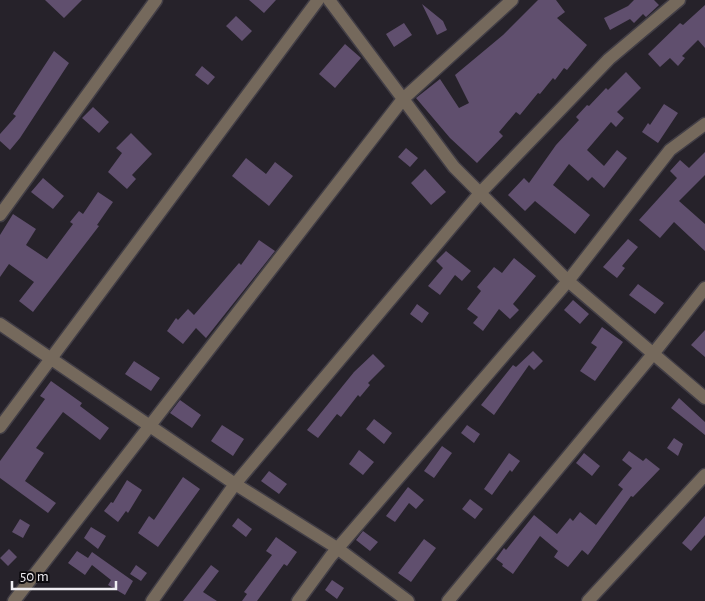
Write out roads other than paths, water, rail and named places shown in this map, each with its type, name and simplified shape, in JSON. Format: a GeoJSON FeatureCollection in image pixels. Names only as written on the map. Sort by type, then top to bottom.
{"type":"FeatureCollection","features":[{"type":"Feature","properties":{"kind":"street"},"geometry":{"type":"LineString","coordinates":[[0,215],[156,0]]}},
{"type":"Feature","properties":{"kind":"street"},"geometry":{"type":"LineString","coordinates":[[0,427],[318,0]]}},
{"type":"Feature","properties":{"kind":"street"},"geometry":{"type":"LineString","coordinates":[[329,0],[454,167],[568,281],[705,398]]}},
{"type":"Feature","properties":{"kind":"street"},"geometry":{"type":"LineString","coordinates":[[14,601],[404,99],[512,0]]}},
{"type":"Feature","properties":{"kind":"street"},"geometry":{"type":"LineString","coordinates":[[152,601],[235,484],[480,193],[609,59],[679,0]]}},
{"type":"Feature","properties":{"kind":"street"},"geometry":{"type":"LineString","coordinates":[[298,601],[337,548],[568,281],[670,150],[705,124]]}},
{"type":"Feature","properties":{"kind":"street"},"geometry":{"type":"LineString","coordinates":[[448,601],[653,354],[705,288]]}},
{"type":"Feature","properties":{"kind":"street"},"geometry":{"type":"LineString","coordinates":[[0,324],[49,360],[235,484],[337,548],[408,601]]}},
{"type":"Feature","properties":{"kind":"street"},"geometry":{"type":"LineString","coordinates":[[588,601],[705,475]]}}]}
